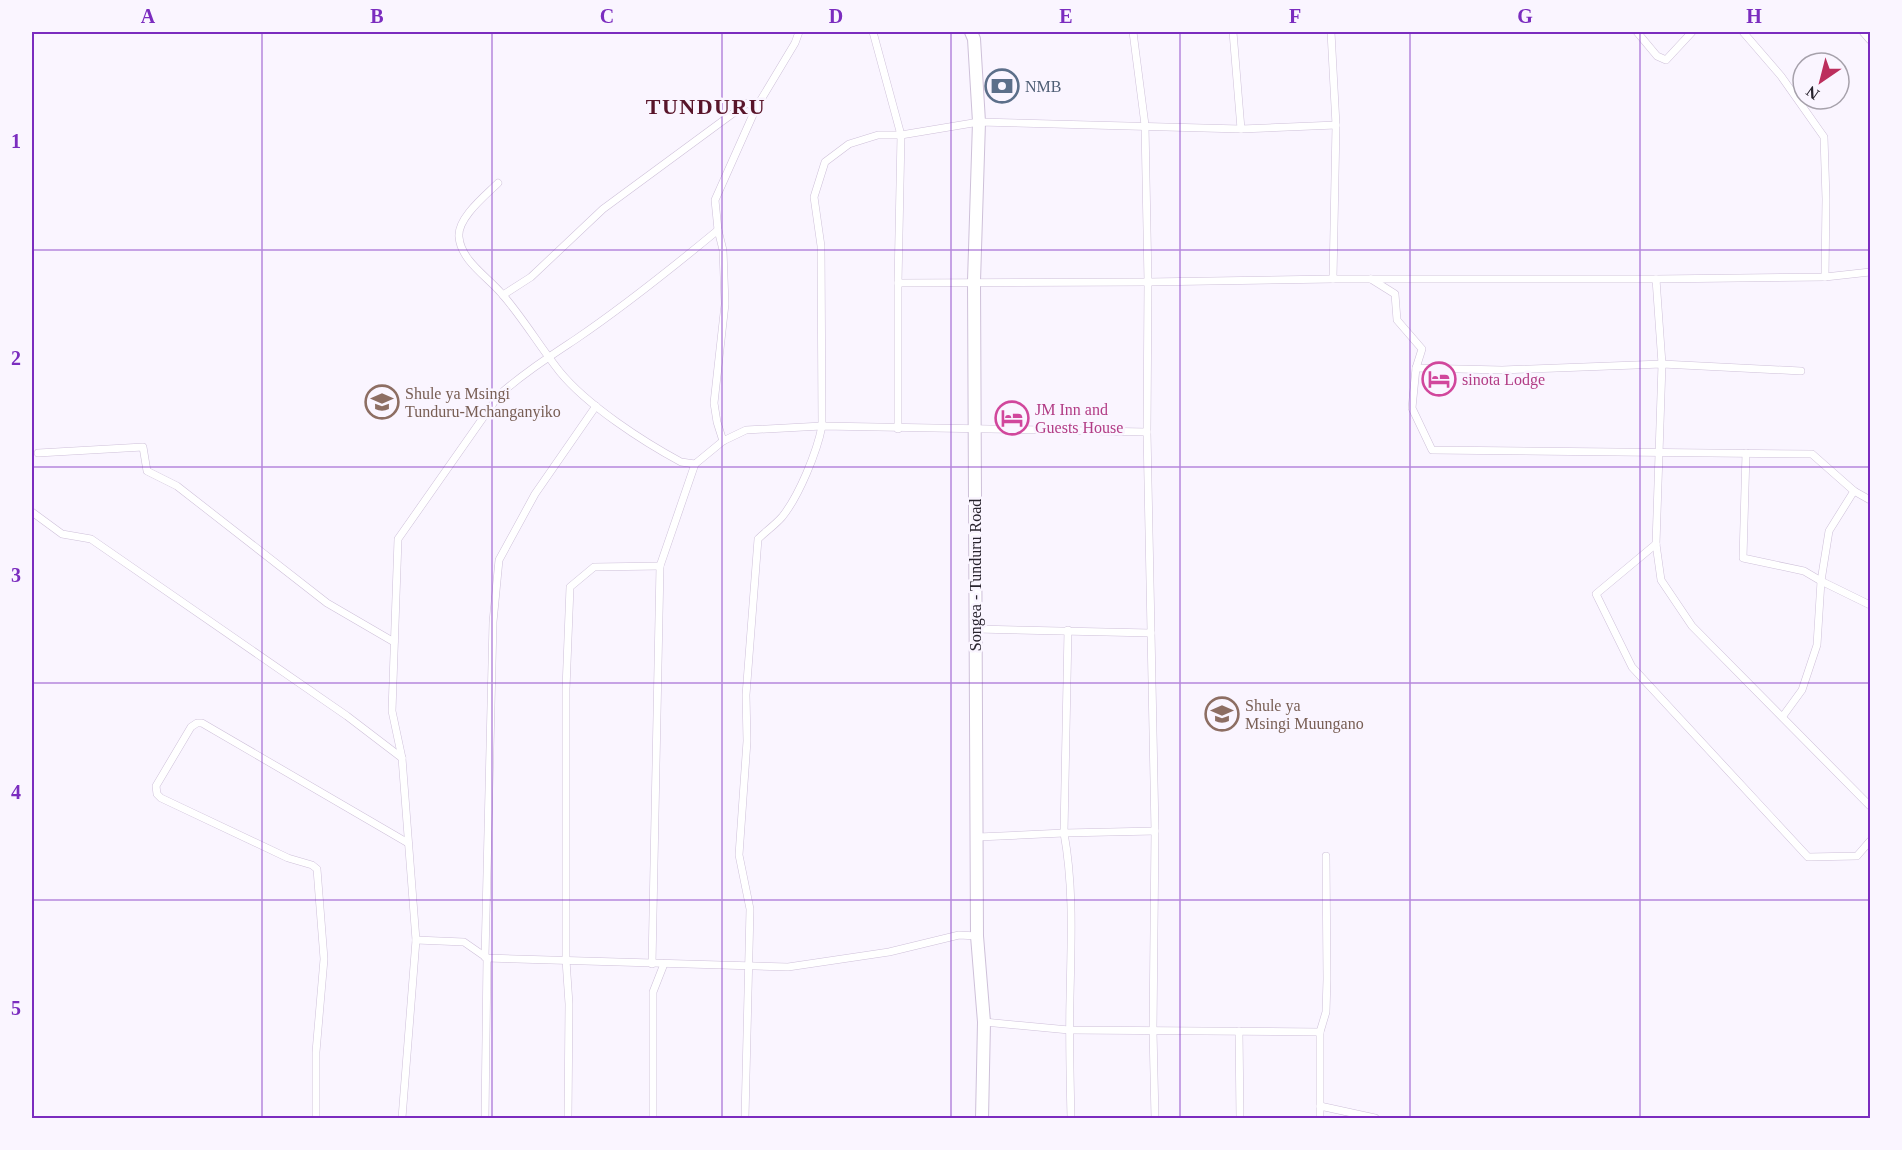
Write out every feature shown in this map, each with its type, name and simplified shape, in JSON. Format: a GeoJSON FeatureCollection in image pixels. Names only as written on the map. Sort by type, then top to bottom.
{"type":"FeatureCollection","features":[{"type":"Feature","properties":{"kind":"highway","name":"Songea - Tunduru Road"},"geometry":{"type":"LineString","coordinates":[[971,32],[974,39],[979,122],[974,281],[977,936],[984,1022],[982,1119]]}},
{"type":"Feature","properties":{"kind":"street"},"geometry":{"type":"LineString","coordinates":[[723,441],[714,403],[725,304],[723,250],[715,200],[756,108],[795,43],[799,32]]}},
{"type":"Feature","properties":{"kind":"street"},"geometry":{"type":"LineString","coordinates":[[873,32],[901,135],[898,429]]}},
{"type":"Feature","properties":{"kind":"street"},"geometry":{"type":"LineString","coordinates":[[1133,32],[1145,125],[1148,282],[1147,432],[1155,831],[1153,1031],[1155,1119]]}},
{"type":"Feature","properties":{"kind":"street"},"geometry":{"type":"LineString","coordinates":[[1233,32],[1241,129]]}},
{"type":"Feature","properties":{"kind":"street"},"geometry":{"type":"LineString","coordinates":[[1331,32],[1336,126],[1333,279]]}},
{"type":"Feature","properties":{"kind":"street"},"geometry":{"type":"LineString","coordinates":[[1637,32],[1657,56],[1666,60],[1692,32]]}},
{"type":"Feature","properties":{"kind":"street"},"geometry":{"type":"LineString","coordinates":[[1743,32],[1781,76],[1824,137],[1825,277]]}},
{"type":"Feature","properties":{"kind":"street"},"geometry":{"type":"LineString","coordinates":[[1863,32],[1870,40]]}},
{"type":"Feature","properties":{"kind":"street"},"geometry":{"type":"LineString","coordinates":[[503,295],[531,277],[603,209],[712,128],[747,103],[756,108]]}},
{"type":"Feature","properties":{"kind":"street"},"geometry":{"type":"LineString","coordinates":[[745,1119],[750,909],[739,855],[747,741],[746,695],[758,539],[783,516],[804,479],[818,446],[822,426],[821,246],[814,197],[825,162],[849,144],[878,135],[901,135],[979,122],[1241,129],[1336,126]]}},
{"type":"Feature","properties":{"kind":"street"},"geometry":{"type":"LineString","coordinates":[[498,183],[474,206],[461,224],[458,236],[464,255],[503,295],[578,392],[667,454],[681,462],[695,464]]}},
{"type":"Feature","properties":{"kind":"street"},"geometry":{"type":"LineString","coordinates":[[402,1119],[416,940],[402,758],[392,711],[398,539],[499,395],[548,356],[576,339],[662,277],[718,230]]}},
{"type":"Feature","properties":{"kind":"street"},"geometry":{"type":"LineString","coordinates":[[898,282],[1656,279],[1825,277],[1870,272]]}},
{"type":"Feature","properties":{"kind":"street"},"geometry":{"type":"LineString","coordinates":[[1371,279],[1395,294],[1397,320],[1422,349],[1416,368],[1412,408],[1432,450],[1812,454],[1854,491],[1870,500]]}},
{"type":"Feature","properties":{"kind":"street"},"geometry":{"type":"LineString","coordinates":[[1656,279],[1662,364],[1656,544],[1661,580],[1692,626],[1870,806]]}},
{"type":"Feature","properties":{"kind":"street"},"geometry":{"type":"LineString","coordinates":[[1416,368],[1502,370],[1662,364],[1801,371]]}},
{"type":"Feature","properties":{"kind":"street"},"geometry":{"type":"LineString","coordinates":[[485,1119],[493,622],[499,560],[535,494],[596,406]]}},
{"type":"Feature","properties":{"kind":"street"},"geometry":{"type":"LineString","coordinates":[[652,964],[660,566],[695,464],[723,441],[746,430],[822,426],[1147,432]]}},
{"type":"Feature","properties":{"kind":"street"},"geometry":{"type":"LineString","coordinates":[[38,453],[143,447],[147,471],[177,486],[327,603],[394,642]]}},
{"type":"Feature","properties":{"kind":"street"},"geometry":{"type":"LineString","coordinates":[[1746,453],[1743,558],[1804,571],[1821,582],[1870,604]]}},
{"type":"Feature","properties":{"kind":"street"},"geometry":{"type":"LineString","coordinates":[[1783,716],[1802,690],[1817,645],[1821,582],[1829,531],[1854,491]]}},
{"type":"Feature","properties":{"kind":"street"},"geometry":{"type":"LineString","coordinates":[[32,513],[62,534],[91,539],[348,716],[402,758]]}},
{"type":"Feature","properties":{"kind":"street"},"geometry":{"type":"LineString","coordinates":[[1656,544],[1596,594],[1632,667],[1808,857],[1857,856],[1870,842]]}},
{"type":"Feature","properties":{"kind":"street"},"geometry":{"type":"LineString","coordinates":[[568,1119],[566,689],[570,587],[594,567],[660,566]]}},
{"type":"Feature","properties":{"kind":"street"},"geometry":{"type":"LineString","coordinates":[[976,629],[1151,633]]}},
{"type":"Feature","properties":{"kind":"street"},"geometry":{"type":"LineString","coordinates":[[1068,630],[1064,832],[1070,864],[1072,895],[1069,1030],[1071,1119]]}},
{"type":"Feature","properties":{"kind":"street"},"geometry":{"type":"LineString","coordinates":[[316,1119],[316,1052],[324,958],[318,869],[288,858],[161,798],[157,794],[156,786],[191,727],[202,723],[408,843]]}},
{"type":"Feature","properties":{"kind":"street"},"geometry":{"type":"LineString","coordinates":[[978,837],[1064,832],[1155,831]]}},
{"type":"Feature","properties":{"kind":"street"},"geometry":{"type":"LineString","coordinates":[[1320,1119],[1320,1032],[1326,1012],[1327,979],[1326,856]]}},
{"type":"Feature","properties":{"kind":"street"},"geometry":{"type":"LineString","coordinates":[[416,940],[464,942],[486,958],[788,967],[889,952],[959,935],[977,936]]}},
{"type":"Feature","properties":{"kind":"street"},"geometry":{"type":"LineString","coordinates":[[653,1119],[653,992],[664,964]]}},
{"type":"Feature","properties":{"kind":"street"},"geometry":{"type":"LineString","coordinates":[[984,1022],[1069,1030],[1320,1032]]}},
{"type":"Feature","properties":{"kind":"street"},"geometry":{"type":"LineString","coordinates":[[1239,1030],[1240,1119]]}},
{"type":"Feature","properties":{"kind":"street"},"geometry":{"type":"LineString","coordinates":[[1320,1106],[1375,1119]]}},
{"type":"Feature","properties":{"kind":"place","name":"NMB"},"geometry":{"type":"Point","coordinates":[1002,86]}},
{"type":"Feature","properties":{"kind":"place","name":"sinota Lodge"},"geometry":{"type":"Point","coordinates":[1439,379]}},
{"type":"Feature","properties":{"kind":"place","name":"Shule ya Msingi Tunduru-Mchanganyiko"},"geometry":{"type":"Point","coordinates":[382,402]}},
{"type":"Feature","properties":{"kind":"place","name":"JM Inn and Guests House"},"geometry":{"type":"Point","coordinates":[1012,418]}},
{"type":"Feature","properties":{"kind":"place","name":"Shule ya Msingi Muungano"},"geometry":{"type":"Point","coordinates":[1222,714]}},
{"type":"Feature","properties":{"kind":"district","name":"TUNDURU"},"geometry":{"type":"Point","coordinates":[706,106]}}]}
